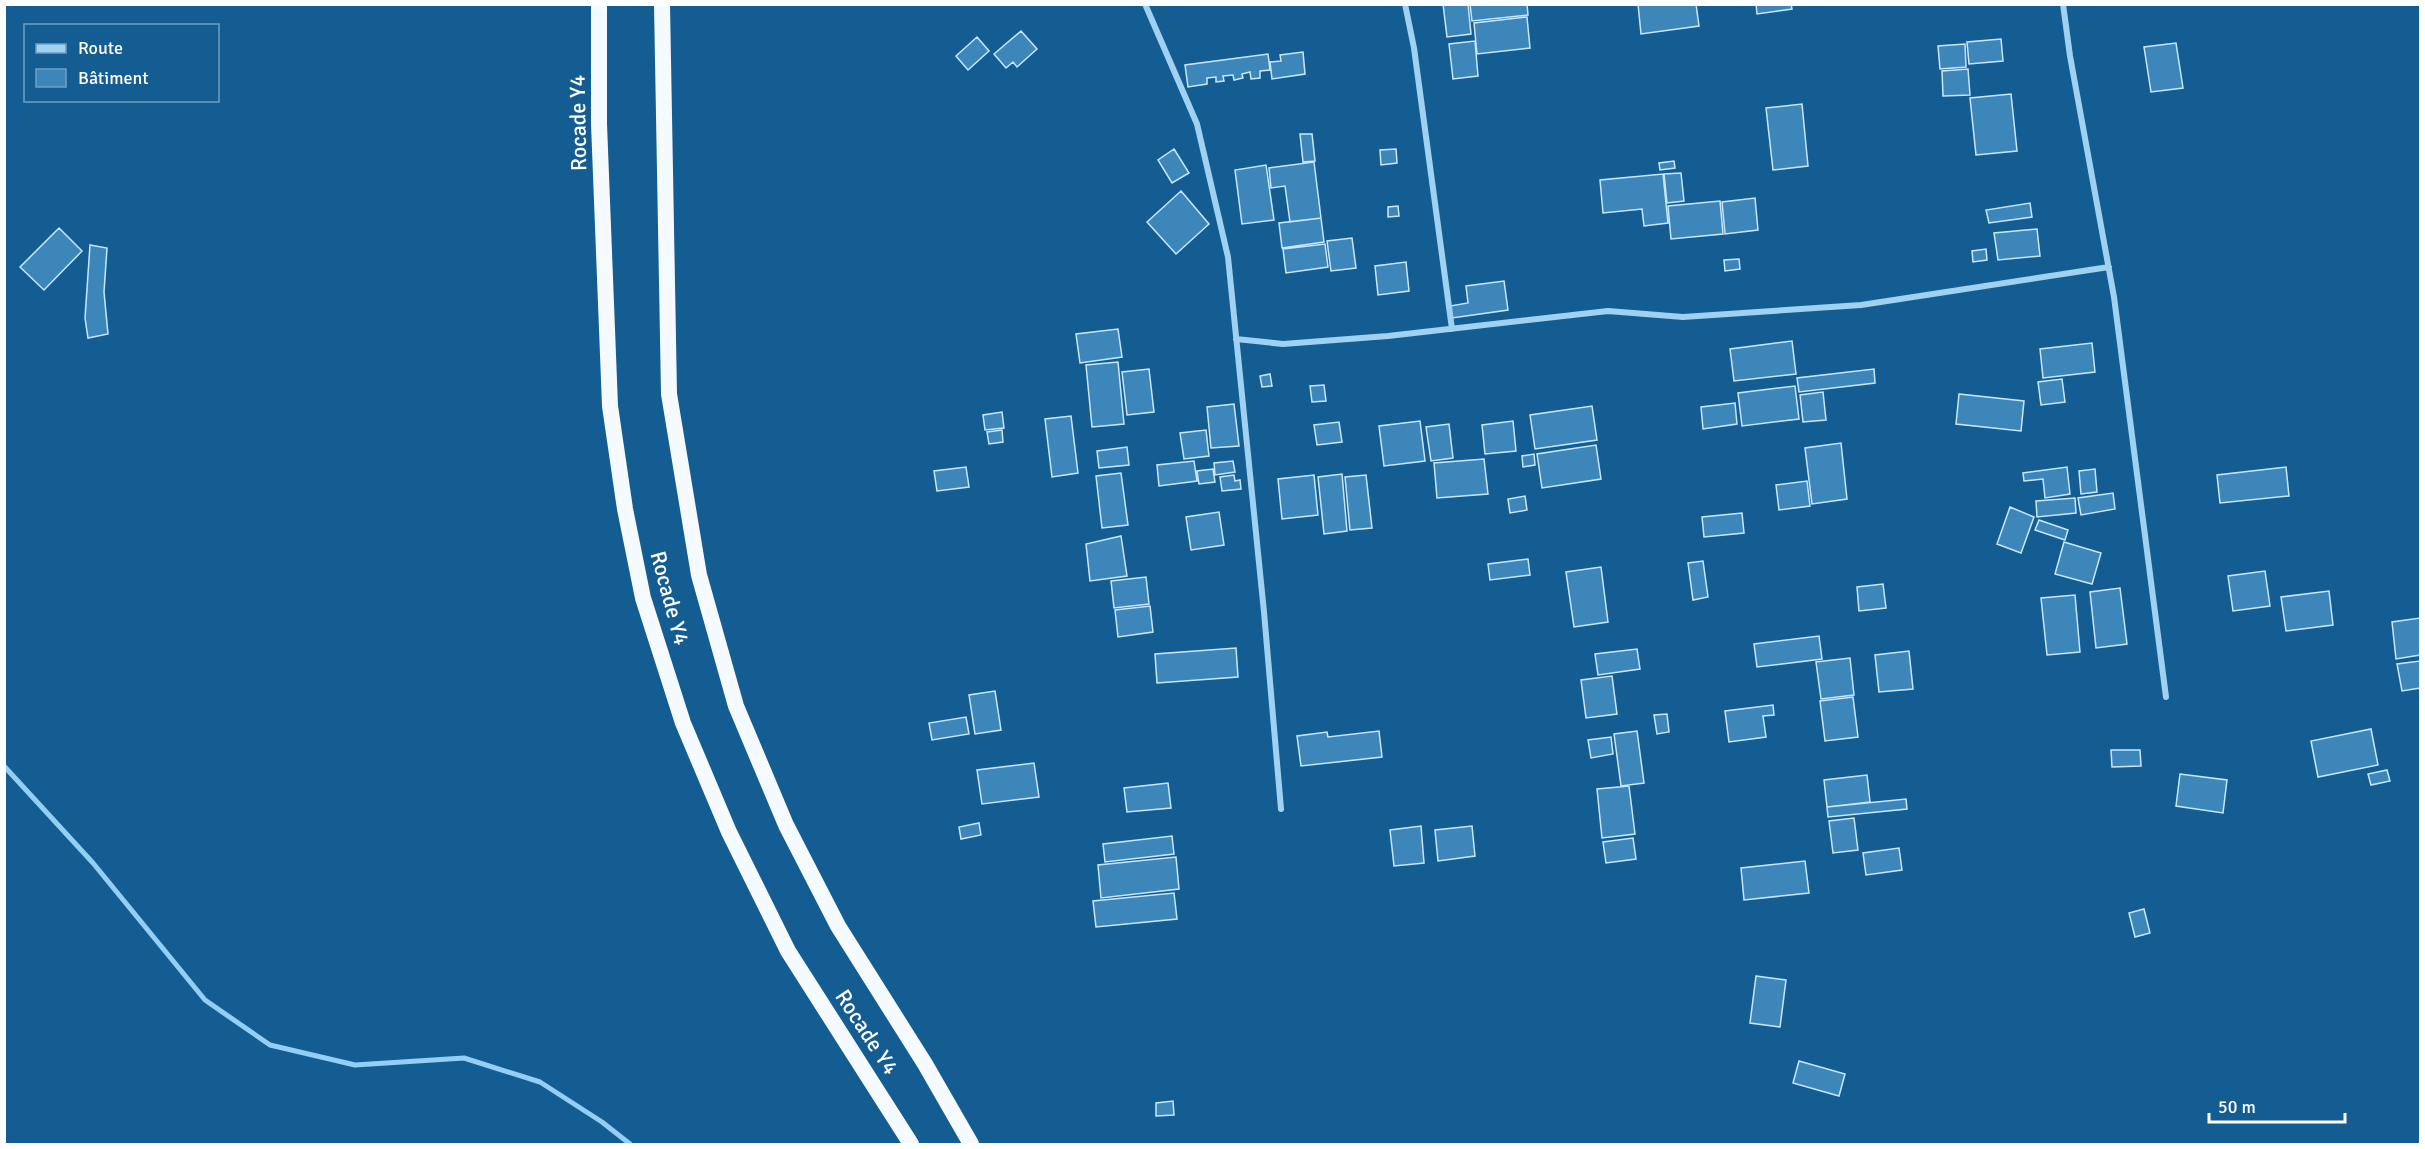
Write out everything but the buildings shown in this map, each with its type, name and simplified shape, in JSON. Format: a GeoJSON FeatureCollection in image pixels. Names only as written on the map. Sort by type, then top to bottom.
{"type":"FeatureCollection","features":[{"type":"Feature","properties":{"kind":"highway","name":"Rocade Y4"},"geometry":{"type":"LineString","coordinates":[[599,4],[599,124],[610,406],[625,509],[643,598],[683,723],[734,842],[788,951],[911,1144]]}},
{"type":"Feature","properties":{"kind":"highway","name":"Rocade Y4"},"geometry":{"type":"LineString","coordinates":[[662,4],[669,394],[699,574],[736,706],[786,825],[838,926],[925,1064],[971,1144]]}},
{"type":"Feature","properties":{"kind":"street"},"geometry":{"type":"LineString","coordinates":[[1145,4],[1197,124],[1228,257],[1264,612],[1281,809]]}},
{"type":"Feature","properties":{"kind":"street"},"geometry":{"type":"LineString","coordinates":[[1405,4],[1414,48],[1452,328]]}},
{"type":"Feature","properties":{"kind":"street"},"geometry":{"type":"LineString","coordinates":[[2063,4],[2070,56],[2109,267],[2166,697]]}},
{"type":"Feature","properties":{"kind":"street"},"geometry":{"type":"LineString","coordinates":[[1236,339],[1283,344],[1608,311],[1683,317],[1861,305],[2109,267]]}},
{"type":"Feature","properties":{"kind":"waterway"},"geometry":{"type":"LineString","coordinates":[[4,766],[93,863],[205,1000],[270,1045],[355,1065],[464,1058],[540,1082],[602,1122],[630,1144]]}}]}
